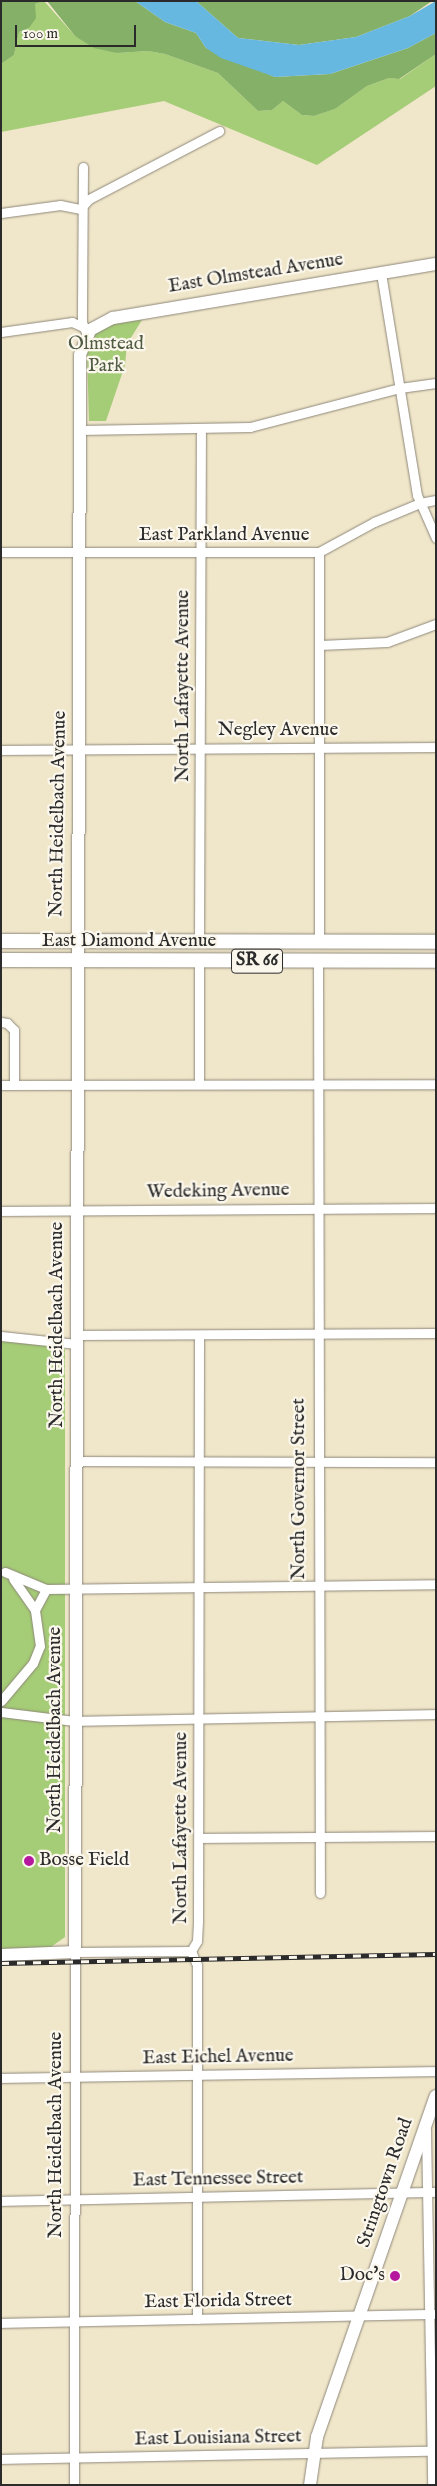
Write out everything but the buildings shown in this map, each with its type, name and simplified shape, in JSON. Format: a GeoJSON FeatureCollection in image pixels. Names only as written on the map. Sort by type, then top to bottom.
{"type":"FeatureCollection","features":[{"type":"Feature","properties":{"kind":"main road","name":"East Diamond Avenue"},"geometry":{"type":"LineString","coordinates":[[1,941],[436,942]]}},
{"type":"Feature","properties":{"kind":"main road","name":"East Diamond Avenue"},"geometry":{"type":"LineString","coordinates":[[1,960],[436,961]]}},
{"type":"Feature","properties":{"kind":"street"},"geometry":{"type":"LineString","coordinates":[[1,213],[60,204],[80,209],[89,199],[219,130]]}},
{"type":"Feature","properties":{"kind":"street","name":"North Heidelbach Avenue"},"geometry":{"type":"LineString","coordinates":[[74,2485],[77,2199],[74,1721],[77,1340],[77,941],[80,355],[85,331],[80,209],[83,167]]}},
{"type":"Feature","properties":{"kind":"street","name":"East Olmstead Avenue"},"geometry":{"type":"LineString","coordinates":[[85,331],[98,324],[128,314],[436,264]]}},
{"type":"Feature","properties":{"kind":"street"},"geometry":{"type":"LineString","coordinates":[[381,273],[420,503],[436,538]]}},
{"type":"Feature","properties":{"kind":"street"},"geometry":{"type":"LineString","coordinates":[[1,332],[72,322],[85,331]]}},
{"type":"Feature","properties":{"kind":"street"},"geometry":{"type":"LineString","coordinates":[[80,430],[201,430],[250,427],[400,388],[436,383]]}},
{"type":"Feature","properties":{"kind":"street","name":"North Lafayette Avenue"},"geometry":{"type":"LineString","coordinates":[[200,942],[201,430]]}},
{"type":"Feature","properties":{"kind":"street","name":"East Parkland Avenue"},"geometry":{"type":"LineString","coordinates":[[1,552],[319,552],[330,543],[420,503],[436,500]]}},
{"type":"Feature","properties":{"kind":"street"},"geometry":{"type":"LineString","coordinates":[[319,552],[319,941]]}},
{"type":"Feature","properties":{"kind":"street"},"geometry":{"type":"LineString","coordinates":[[320,645],[388,642],[436,624]]}},
{"type":"Feature","properties":{"kind":"street","name":"Negley Avenue"},"geometry":{"type":"LineString","coordinates":[[1,750],[436,747]]}},
{"type":"Feature","properties":{"kind":"street","name":"North Governor Street"},"geometry":{"type":"LineString","coordinates":[[318,960],[320,1893]]}},
{"type":"Feature","properties":{"kind":"street"},"geometry":{"type":"LineString","coordinates":[[199,961],[199,1084]]}},
{"type":"Feature","properties":{"kind":"street"},"geometry":{"type":"LineString","coordinates":[[1,1022],[7,1022],[14,1030],[14,1085]]}},
{"type":"Feature","properties":{"kind":"street"},"geometry":{"type":"LineString","coordinates":[[1,1085],[436,1084]]}},
{"type":"Feature","properties":{"kind":"street","name":"Wedeking Avenue"},"geometry":{"type":"LineString","coordinates":[[1,1211],[436,1208]]}},
{"type":"Feature","properties":{"kind":"street"},"geometry":{"type":"LineString","coordinates":[[1,1336],[77,1340],[199,1334],[436,1333]]}},
{"type":"Feature","properties":{"kind":"street","name":"North Lafayette Avenue"},"geometry":{"type":"LineString","coordinates":[[197,2319],[197,1964],[192,1951],[197,1941],[199,1838],[199,1334]]}},
{"type":"Feature","properties":{"kind":"street"},"geometry":{"type":"LineString","coordinates":[[76,1461],[436,1462]]}},
{"type":"Feature","properties":{"kind":"street"},"geometry":{"type":"LineString","coordinates":[[3,1570],[46,1588],[436,1584]]}},
{"type":"Feature","properties":{"kind":"street"},"geometry":{"type":"LineString","coordinates":[[1,1701],[33,1663],[40,1646],[35,1610],[3,1570]]}},
{"type":"Feature","properties":{"kind":"street"},"geometry":{"type":"LineString","coordinates":[[35,1610],[46,1588]]}},
{"type":"Feature","properties":{"kind":"street"},"geometry":{"type":"LineString","coordinates":[[1,1712],[74,1721],[436,1714]]}},
{"type":"Feature","properties":{"kind":"street"},"geometry":{"type":"LineString","coordinates":[[199,1838],[436,1836]]}},
{"type":"Feature","properties":{"kind":"street"},"geometry":{"type":"LineString","coordinates":[[1,1954],[192,1951]]}},
{"type":"Feature","properties":{"kind":"street","name":"East Eichel Avenue"},"geometry":{"type":"LineString","coordinates":[[1,2078],[436,2071]]}},
{"type":"Feature","properties":{"kind":"street","name":"Stringtown Road"},"geometry":{"type":"LineString","coordinates":[[313,2453],[358,2316],[436,2096]]}},
{"type":"Feature","properties":{"kind":"street"},"geometry":{"type":"LineString","coordinates":[[426,2126],[432,2192],[434,2451],[432,2485]]}},
{"type":"Feature","properties":{"kind":"street","name":"East Tennessee Street"},"geometry":{"type":"LineString","coordinates":[[1,2201],[432,2192]]}},
{"type":"Feature","properties":{"kind":"street","name":"East Florida Street"},"geometry":{"type":"LineString","coordinates":[[1,2323],[432,2314]]}},
{"type":"Feature","properties":{"kind":"street","name":"East Louisiana Street"},"geometry":{"type":"LineString","coordinates":[[1,2458],[434,2451]]}},
{"type":"Feature","properties":{"kind":"street"},"geometry":{"type":"LineString","coordinates":[[310,2485],[313,2453]]}},
{"type":"Feature","properties":{"kind":"green space"},"geometry":{"type":"Polygon","coordinates":[[[1,1],[44,1],[35,4],[36,18],[29,28],[19,32],[14,55],[1,64],[1,1]]]}},
{"type":"Feature","properties":{"kind":"green space"},"geometry":{"type":"Polygon","coordinates":[[[44,1],[75,36],[117,53],[148,51],[165,54],[218,73],[258,111],[272,110],[283,101],[302,115],[314,116],[335,109],[367,86],[389,78],[400,79],[436,54],[436,86],[317,165],[164,101],[1,132],[1,64],[14,55],[19,32],[29,28],[35,4],[44,1]]]}},
{"type":"Feature","properties":{"kind":"green space"},"geometry":{"type":"Polygon","coordinates":[[[47,1],[135,1],[165,22],[196,33],[206,48],[275,77],[330,74],[408,48],[436,33],[436,54],[399,79],[389,78],[367,86],[335,109],[314,116],[302,115],[283,101],[272,110],[258,111],[218,73],[165,54],[148,51],[117,53],[94,48],[75,36],[47,1]]]}},
{"type":"Feature","properties":{"kind":"green space"},"geometry":{"type":"Polygon","coordinates":[[[196,1],[432,1],[410,16],[356,37],[299,45],[238,38],[196,1]]]}},
{"type":"Feature","properties":{"kind":"green space","name":"Olmstead Park"},"geometry":{"type":"Polygon","coordinates":[[[142,320],[127,344],[125,365],[106,421],[89,421],[87,353],[95,333],[115,323],[142,320]]]}},
{"type":"Feature","properties":{"kind":"green space"},"geometry":{"type":"Polygon","coordinates":[[[1,1339],[65,1348],[65,1937],[48,1949],[1,1950],[1,1339]]]}},
{"type":"Feature","properties":{"kind":"water"},"geometry":{"type":"Polygon","coordinates":[[[135,1],[196,1],[238,38],[299,45],[356,37],[410,16],[436,1],[436,33],[408,48],[330,74],[275,77],[221,58],[206,48],[196,33],[165,22],[135,1]]]}},
{"type":"Feature","properties":{"kind":"railway"},"geometry":{"type":"LineString","coordinates":[[1,1963],[436,1954]]}},
{"type":"Feature","properties":{"kind":"place","name":"Bosse Field"},"geometry":{"type":"Point","coordinates":[29,1861]}},
{"type":"Feature","properties":{"kind":"place","name":"Doc's"},"geometry":{"type":"Point","coordinates":[395,2276]}}]}
